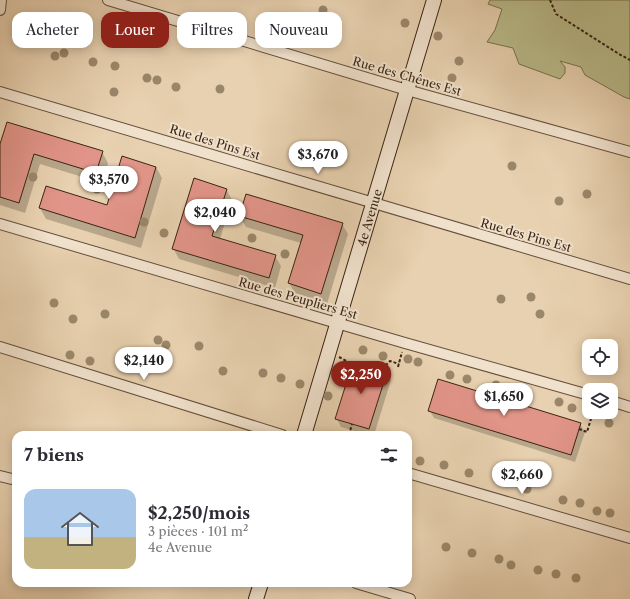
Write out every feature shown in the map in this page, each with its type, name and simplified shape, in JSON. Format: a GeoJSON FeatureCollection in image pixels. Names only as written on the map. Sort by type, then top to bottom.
{"type":"FeatureCollection","features":[{"type":"Feature","properties":{"kind":"street"},"geometry":{"type":"LineString","coordinates":[[0,10],[1,0]]}},
{"type":"Feature","properties":{"kind":"street","name":"Rue des Chênes Est"},"geometry":{"type":"LineString","coordinates":[[108,0],[407,90],[630,152]]}},
{"type":"Feature","properties":{"kind":"street","name":"4e Avenue"},"geometry":{"type":"LineString","coordinates":[[305,431],[434,0]]}},
{"type":"Feature","properties":{"kind":"street","name":"Rue des Pins Est"},"geometry":{"type":"LineString","coordinates":[[0,92],[630,279]]}},
{"type":"Feature","properties":{"kind":"street","name":"Rue des Peupliers Est"},"geometry":{"type":"LineString","coordinates":[[0,224],[405,343],[582,393]]}},
{"type":"Feature","properties":{"kind":"street"},"geometry":{"type":"LineString","coordinates":[[0,347],[269,431]]}},
{"type":"Feature","properties":{"kind":"street"},"geometry":{"type":"LineString","coordinates":[[618,403],[630,407]]}},
{"type":"Feature","properties":{"kind":"street"},"geometry":{"type":"LineString","coordinates":[[412,473],[630,538]]}},
{"type":"Feature","properties":{"kind":"street"},"geometry":{"type":"LineString","coordinates":[[0,476],[12,479]]}},
{"type":"Feature","properties":{"kind":"street"},"geometry":{"type":"LineString","coordinates":[[256,599],[260,587]]}},
{"type":"Feature","properties":{"kind":"street"},"geometry":{"type":"LineString","coordinates":[[370,587],[410,599]]}},
{"type":"Feature","properties":{"kind":"path"},"geometry":{"type":"LineString","coordinates":[[550,0],[556,14],[630,60]]}},
{"type":"Feature","properties":{"kind":"path"},"geometry":{"type":"LineString","coordinates":[[398,367],[405,343]]}},
{"type":"Feature","properties":{"kind":"path"},"geometry":{"type":"LineString","coordinates":[[382,369],[390,361],[399,364]]}},
{"type":"Feature","properties":{"kind":"path"},"geometry":{"type":"LineString","coordinates":[[579,429],[587,432],[591,419]]}},
{"type":"Feature","properties":{"kind":"path"},"geometry":{"type":"LineString","coordinates":[[350,431],[352,424]]}},
{"type":"Feature","properties":{"kind":"green space"},"geometry":{"type":"Polygon","coordinates":[[[490,0],[630,0],[630,99],[585,75],[581,67],[560,61],[565,67],[565,73],[560,79],[519,64],[513,48],[487,42],[495,30],[502,9],[488,4],[490,0]]]}},
{"type":"Feature","properties":{"kind":"building"},"geometry":{"type":"Polygon","coordinates":[[[7,122],[103,151],[96,173],[34,154],[19,203],[0,197],[0,144],[7,122]]]}},
{"type":"Feature","properties":{"kind":"building"},"geometry":{"type":"Polygon","coordinates":[[[122,156],[156,167],[135,238],[39,208],[46,186],[107,205],[122,156]]]}},
{"type":"Feature","properties":{"kind":"building"},"geometry":{"type":"Polygon","coordinates":[[[194,178],[227,189],[212,236],[276,255],[269,278],[172,249],[194,178]]]}},
{"type":"Feature","properties":{"kind":"building"},"geometry":{"type":"Polygon","coordinates":[[[246,194],[343,223],[321,294],[288,283],[303,235],[239,216],[246,194]]]}},
{"type":"Feature","properties":{"kind":"building"},"geometry":{"type":"Polygon","coordinates":[[[353,362],[382,369],[387,372],[369,429],[335,419],[353,362]]]}},
{"type":"Feature","properties":{"kind":"building"},"geometry":{"type":"Polygon","coordinates":[[[438,379],[581,423],[571,455],[428,411],[438,379]]]}}]}
